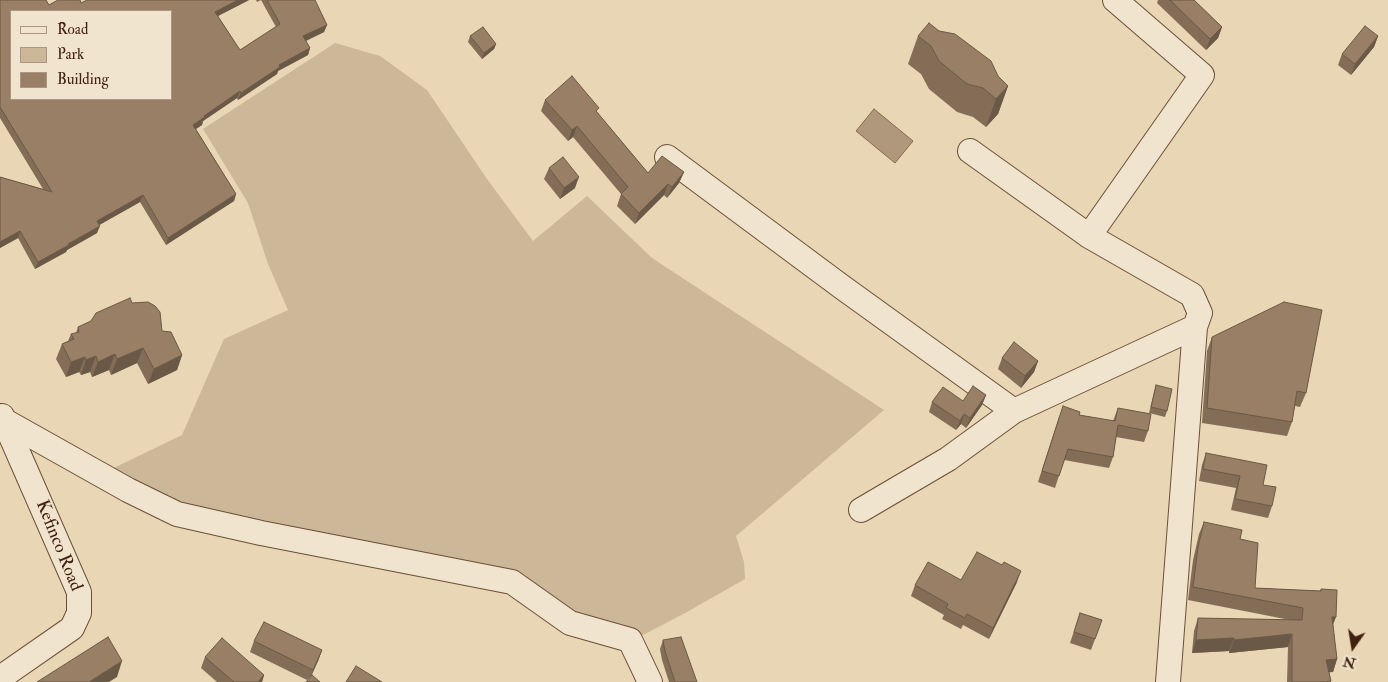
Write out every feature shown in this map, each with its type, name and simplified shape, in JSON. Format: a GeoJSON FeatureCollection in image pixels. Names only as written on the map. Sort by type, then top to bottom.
{"type":"FeatureCollection","features":[{"type":"Feature","properties":{"kind":"street"},"geometry":{"type":"LineString","coordinates":[[1089,236],[1202,76],[1116,0]]}},
{"type":"Feature","properties":{"kind":"street"},"geometry":{"type":"LineString","coordinates":[[970,151],[1089,236],[1192,295],[1200,313],[1195,327],[1168,682]]}},
{"type":"Feature","properties":{"kind":"street"},"geometry":{"type":"LineString","coordinates":[[667,157],[842,287],[1014,411]]}},
{"type":"Feature","properties":{"kind":"street"},"geometry":{"type":"LineString","coordinates":[[861,510],[948,459],[1014,411],[1195,327]]}},
{"type":"Feature","properties":{"kind":"street"},"geometry":{"type":"LineString","coordinates":[[2,416],[128,490],[177,514],[261,533],[512,582],[570,623],[630,640],[650,682]]}},
{"type":"Feature","properties":{"kind":"street","name":"Kefinco Road"},"geometry":{"type":"LineString","coordinates":[[0,678],[72,628],[79,613],[80,592],[2,416]]}},
{"type":"Feature","properties":{"kind":"green space"},"geometry":{"type":"Polygon","coordinates":[[[335,43],[380,56],[427,90],[487,179],[533,241],[587,196],[652,258],[884,410],[736,536],[744,562],[745,579],[622,646],[508,588],[179,520],[93,478],[182,435],[224,339],[288,310],[268,264],[248,203],[203,129],[335,43]]]}},
{"type":"Feature","properties":{"kind":"shaded area"},"geometry":{"type":"Polygon","coordinates":[[[874,109],[913,141],[895,163],[856,131],[874,109]]]}},
{"type":"Feature","properties":{"kind":"building"},"geometry":{"type":"Polygon","coordinates":[[[0,0],[46,0],[49,5],[58,0],[80,0],[81,3],[87,0],[238,0],[215,12],[240,50],[280,24],[267,0],[315,0],[327,25],[303,36],[310,48],[279,65],[280,67],[241,93],[240,91],[193,125],[236,194],[168,238],[143,195],[97,221],[100,226],[38,262],[20,231],[0,242],[0,177],[52,192],[0,107],[0,0]]]}},
{"type":"Feature","properties":{"kind":"building"},"geometry":{"type":"Polygon","coordinates":[[[1170,0],[1194,0],[1222,27],[1210,39],[1170,0]]]}},
{"type":"Feature","properties":{"kind":"building"},"geometry":{"type":"Polygon","coordinates":[[[929,23],[939,31],[955,34],[991,61],[998,76],[1008,86],[996,99],[983,88],[967,84],[939,61],[931,46],[918,36],[929,23]]]}},
{"type":"Feature","properties":{"kind":"building"},"geometry":{"type":"Polygon","coordinates":[[[1365,26],[1378,36],[1355,64],[1342,54],[1365,26]]]}},
{"type":"Feature","properties":{"kind":"building"},"geometry":{"type":"Polygon","coordinates":[[[483,27],[496,44],[484,53],[470,36],[483,27]]]}},
{"type":"Feature","properties":{"kind":"building"},"geometry":{"type":"Polygon","coordinates":[[[572,76],[599,108],[596,111],[648,173],[662,156],[684,172],[672,187],[668,184],[639,213],[621,194],[628,187],[577,126],[572,130],[545,100],[572,76]]]}},
{"type":"Feature","properties":{"kind":"building"},"geometry":{"type":"Polygon","coordinates":[[[563,157],[579,177],[564,188],[549,168],[563,157]]]}},
{"type":"Feature","properties":{"kind":"building"},"geometry":{"type":"Polygon","coordinates":[[[130,298],[132,303],[148,302],[155,306],[160,312],[162,331],[171,332],[182,355],[154,369],[143,348],[117,359],[115,354],[98,362],[96,356],[86,360],[85,357],[71,362],[62,344],[74,339],[71,334],[79,332],[78,327],[91,321],[96,313],[130,298]]]}},
{"type":"Feature","properties":{"kind":"building"},"geometry":{"type":"Polygon","coordinates":[[[1284,302],[1322,310],[1306,393],[1297,391],[1292,422],[1207,408],[1212,337],[1284,302]]]}},
{"type":"Feature","properties":{"kind":"building"},"geometry":{"type":"Polygon","coordinates":[[[1014,342],[1038,361],[1025,376],[1002,358],[1014,342]]]}},
{"type":"Feature","properties":{"kind":"building"},"geometry":{"type":"Polygon","coordinates":[[[1156,385],[1172,389],[1167,411],[1151,407],[1156,385]]]}},
{"type":"Feature","properties":{"kind":"building"},"geometry":{"type":"Polygon","coordinates":[[[973,386],[986,395],[970,418],[964,414],[960,421],[932,402],[943,387],[963,401],[973,386]]]}},
{"type":"Feature","properties":{"kind":"building"},"geometry":{"type":"Polygon","coordinates":[[[1063,406],[1080,412],[1079,415],[1115,421],[1118,408],[1151,414],[1148,431],[1118,425],[1113,457],[1068,449],[1059,476],[1042,471],[1063,406]]]}},
{"type":"Feature","properties":{"kind":"building"},"geometry":{"type":"Polygon","coordinates":[[[1206,453],[1267,465],[1263,485],[1276,487],[1272,506],[1235,499],[1240,476],[1203,469],[1206,453]]]}},
{"type":"Feature","properties":{"kind":"building"},"geometry":{"type":"Polygon","coordinates":[[[1204,522],[1242,530],[1240,539],[1258,543],[1255,588],[1337,590],[1336,617],[1332,617],[1337,659],[1326,660],[1331,681],[1292,682],[1292,634],[1234,640],[1234,638],[1196,640],[1198,618],[1302,620],[1303,608],[1193,587],[1198,547],[1204,522]]]}},
{"type":"Feature","properties":{"kind":"building"},"geometry":{"type":"Polygon","coordinates":[[[977,552],[1002,565],[1004,562],[1021,571],[993,628],[967,614],[965,618],[946,608],[948,604],[915,585],[928,562],[961,580],[977,552]]]}},
{"type":"Feature","properties":{"kind":"building"},"geometry":{"type":"Polygon","coordinates":[[[1080,613],[1102,620],[1095,639],[1074,632],[1080,613]]]}},
{"type":"Feature","properties":{"kind":"building"},"geometry":{"type":"Polygon","coordinates":[[[264,622],[322,650],[313,670],[254,641],[264,622]]]}},
{"type":"Feature","properties":{"kind":"building"},"geometry":{"type":"Polygon","coordinates":[[[108,637],[122,661],[89,682],[37,682],[108,637]]]}},
{"type":"Feature","properties":{"kind":"building"},"geometry":{"type":"Polygon","coordinates":[[[681,637],[697,682],[675,682],[663,640],[681,637]]]}},
{"type":"Feature","properties":{"kind":"building"},"geometry":{"type":"Polygon","coordinates":[[[222,638],[264,675],[258,682],[234,682],[205,657],[222,638]]]}},
{"type":"Feature","properties":{"kind":"building"},"geometry":{"type":"Polygon","coordinates":[[[356,666],[382,682],[346,682],[356,666]]]}},
{"type":"Feature","properties":{"kind":"building"},"geometry":{"type":"Polygon","coordinates":[[[312,675],[320,682],[306,682],[312,675]]]}}]}
